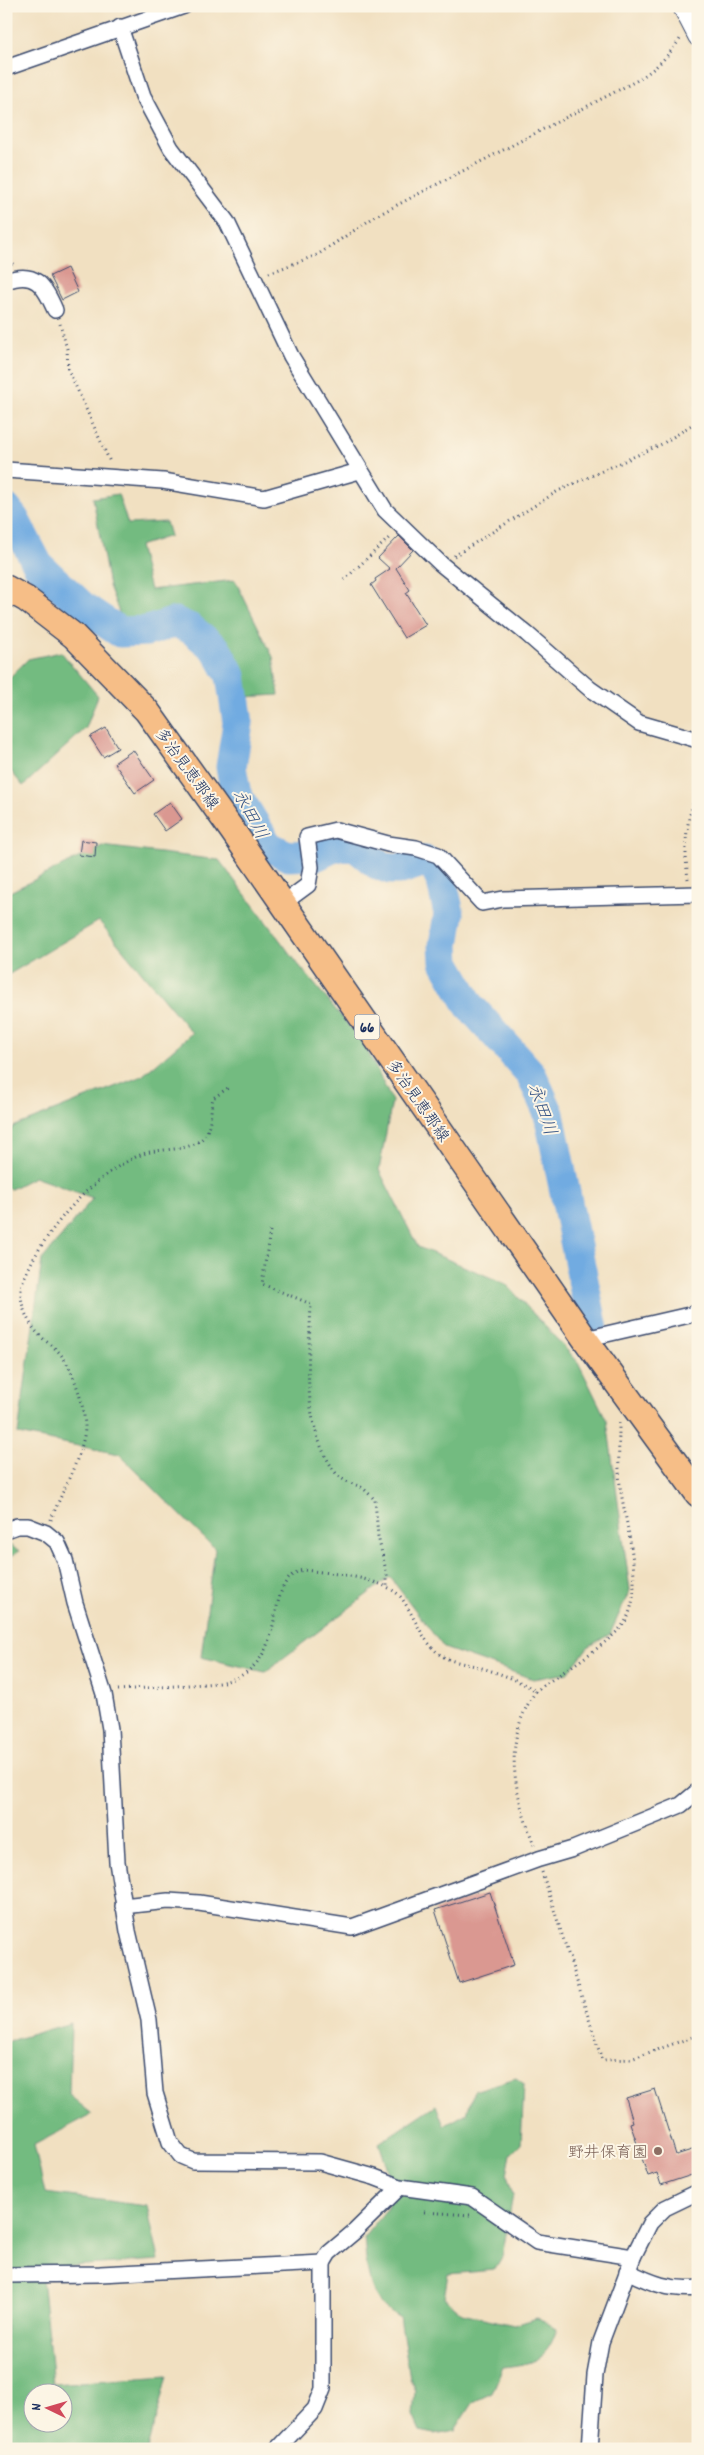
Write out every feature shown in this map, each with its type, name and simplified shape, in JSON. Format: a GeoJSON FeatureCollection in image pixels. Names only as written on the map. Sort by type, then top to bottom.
{"type":"FeatureCollection","features":[{"type":"Feature","properties":{"kind":"main road","name":"多治見恵那線"},"geometry":{"type":"LineString","coordinates":[[6,588],[26,599],[74,636],[147,711],[285,905],[585,1339],[698,1494]]}},
{"type":"Feature","properties":{"kind":"street"},"geometry":{"type":"LineString","coordinates":[[6,68],[184,6]]}},
{"type":"Feature","properties":{"kind":"street"},"geometry":{"type":"LineString","coordinates":[[682,6],[694,30]]}},
{"type":"Feature","properties":{"kind":"street"},"geometry":{"type":"LineString","coordinates":[[120,27],[143,96],[171,148],[227,222],[291,356],[359,471],[385,510],[442,564],[590,689],[639,723],[698,740]]}},
{"type":"Feature","properties":{"kind":"street"},"geometry":{"type":"LineString","coordinates":[[6,280],[18,276],[34,279],[42,285],[55,310]]}},
{"type":"Feature","properties":{"kind":"street"},"geometry":{"type":"LineString","coordinates":[[6,470],[163,481],[264,498],[359,471]]}},
{"type":"Feature","properties":{"kind":"street"},"geometry":{"type":"LineString","coordinates":[[285,905],[292,896],[308,885],[311,866],[307,837],[336,830],[388,844],[416,848],[438,856],[482,903],[503,899],[694,894]]}},
{"type":"Feature","properties":{"kind":"street"},"geometry":{"type":"LineString","coordinates":[[585,1339],[698,1313]]}},
{"type":"Feature","properties":{"kind":"street"},"geometry":{"type":"LineString","coordinates":[[6,1530],[17,1526],[28,1526],[46,1533],[57,1542],[65,1560],[74,1603],[104,1694],[110,1729],[117,1862],[124,1906],[149,2020],[155,2093],[170,2142],[180,2156],[194,2161],[320,2162],[374,2177],[400,2187],[472,2197],[537,2242],[630,2264],[650,2283],[668,2288],[698,2288]]}},
{"type":"Feature","properties":{"kind":"street"},"geometry":{"type":"LineString","coordinates":[[124,1906],[168,1901],[200,1903],[352,1926],[572,1849],[681,1806],[698,1791]]}},
{"type":"Feature","properties":{"kind":"street"},"geometry":{"type":"LineString","coordinates":[[277,2449],[315,2409],[323,2389],[323,2263],[328,2253],[354,2232],[400,2187]]}},
{"type":"Feature","properties":{"kind":"street"},"geometry":{"type":"LineString","coordinates":[[590,2449],[595,2374],[601,2342],[630,2264],[650,2223],[665,2208],[698,2192]]}},
{"type":"Feature","properties":{"kind":"street"},"geometry":{"type":"LineString","coordinates":[[6,2275],[100,2274],[323,2263]]}},
{"type":"Feature","properties":{"kind":"path"},"geometry":{"type":"LineString","coordinates":[[254,278],[317,255],[376,216],[636,82],[653,71],[694,30]]}},
{"type":"Feature","properties":{"kind":"path"},"geometry":{"type":"LineString","coordinates":[[55,310],[67,349],[68,369],[107,453],[112,477]]}},
{"type":"Feature","properties":{"kind":"path"},"geometry":{"type":"LineString","coordinates":[[442,564],[558,491],[662,444],[698,421]]}},
{"type":"Feature","properties":{"kind":"path"},"geometry":{"type":"LineString","coordinates":[[344,580],[402,526]]}},
{"type":"Feature","properties":{"kind":"path"},"geometry":{"type":"LineString","coordinates":[[694,894],[685,835],[688,817],[698,791]]}},
{"type":"Feature","properties":{"kind":"path"},"geometry":{"type":"LineString","coordinates":[[46,1533],[82,1443],[84,1418],[71,1371],[62,1356],[35,1331],[26,1317],[22,1302],[22,1283],[44,1242],[101,1178],[142,1155],[194,1145],[205,1136],[213,1098],[228,1088]]}},
{"type":"Feature","properties":{"kind":"path"},"geometry":{"type":"LineString","coordinates":[[270,1231],[262,1284],[311,1304],[307,1384],[312,1417],[320,1442],[335,1472],[345,1482],[363,1488],[375,1500],[378,1536],[387,1575],[387,1586]]}},
{"type":"Feature","properties":{"kind":"path"},"geometry":{"type":"LineString","coordinates":[[631,1404],[620,1413],[619,1422],[620,1482],[634,1574],[633,1597],[626,1620],[606,1641],[536,1691],[528,1702],[517,1735],[514,1755],[514,1777],[517,1797],[539,1859],[545,1887],[602,2060],[631,2059],[698,2035]]}},
{"type":"Feature","properties":{"kind":"path"},"geometry":{"type":"LineString","coordinates":[[104,1694],[149,1687],[218,1683],[229,1681],[247,1673],[260,1661],[271,1634],[282,1591],[293,1572],[303,1570],[392,1588],[402,1598],[424,1637],[440,1654],[457,1662],[500,1674],[536,1691]]}},
{"type":"Feature","properties":{"kind":"path"},"geometry":{"type":"LineString","coordinates":[[424,2212],[490,2216],[497,2213]]}},
{"type":"Feature","properties":{"kind":"green space"},"geometry":{"type":"Polygon","coordinates":[[[118,494],[128,524],[166,522],[170,536],[139,546],[150,590],[235,580],[273,657],[279,695],[243,697],[237,672],[224,644],[202,625],[173,613],[122,620],[109,586],[93,498],[118,494]]]}},
{"type":"Feature","properties":{"kind":"green space"},"geometry":{"type":"Polygon","coordinates":[[[61,652],[98,696],[86,728],[23,786],[6,765],[6,681],[28,659],[61,652]]]}},
{"type":"Feature","properties":{"kind":"green space"},"geometry":{"type":"Polygon","coordinates":[[[102,846],[219,860],[298,964],[364,1044],[392,1101],[379,1170],[418,1247],[506,1284],[578,1362],[607,1421],[630,1590],[610,1634],[588,1647],[568,1673],[533,1679],[444,1648],[390,1577],[265,1672],[201,1657],[215,1549],[119,1454],[18,1434],[42,1260],[93,1198],[34,1177],[11,1189],[6,1188],[6,1139],[13,1127],[142,1076],[192,1033],[99,921],[6,976],[6,894],[102,846]]]}},
{"type":"Feature","properties":{"kind":"green space"},"geometry":{"type":"Polygon","coordinates":[[[6,1543],[19,1551],[6,1560],[6,1543]]]}},
{"type":"Feature","properties":{"kind":"green space"},"geometry":{"type":"Polygon","coordinates":[[[71,2023],[69,2095],[92,2114],[34,2145],[45,2193],[147,2206],[159,2260],[41,2268],[53,2382],[22,2382],[22,2432],[72,2432],[72,2383],[167,2376],[148,2449],[6,2449],[6,2042],[71,2023]]]}},
{"type":"Feature","properties":{"kind":"green space"},"geometry":{"type":"Polygon","coordinates":[[[516,2078],[524,2084],[521,2144],[511,2154],[507,2175],[513,2195],[502,2257],[494,2270],[448,2274],[444,2298],[462,2313],[514,2325],[536,2318],[557,2328],[549,2347],[538,2358],[531,2362],[503,2367],[492,2393],[473,2402],[455,2430],[435,2434],[420,2431],[413,2415],[415,2391],[410,2378],[400,2317],[389,2311],[375,2294],[366,2261],[364,2237],[389,2206],[388,2170],[379,2143],[436,2105],[444,2126],[467,2113],[474,2091],[516,2078]]]}},
{"type":"Feature","properties":{"kind":"building"},"geometry":{"type":"Polygon","coordinates":[[[67,268],[78,292],[62,300],[50,276],[67,268]]]}},
{"type":"Feature","properties":{"kind":"building"},"geometry":{"type":"Polygon","coordinates":[[[399,536],[413,550],[396,568],[410,590],[406,593],[426,625],[404,638],[371,585],[376,581],[375,579],[390,569],[378,558],[399,536]]]}},
{"type":"Feature","properties":{"kind":"building"},"geometry":{"type":"Polygon","coordinates":[[[106,728],[118,748],[103,757],[90,737],[106,728]]]}},
{"type":"Feature","properties":{"kind":"building"},"geometry":{"type":"Polygon","coordinates":[[[133,750],[154,780],[135,793],[114,763],[133,750]]]}},
{"type":"Feature","properties":{"kind":"building"},"geometry":{"type":"Polygon","coordinates":[[[170,802],[182,819],[165,831],[153,814],[170,802]]]}},
{"type":"Feature","properties":{"kind":"building"},"geometry":{"type":"Polygon","coordinates":[[[81,840],[96,842],[95,857],[79,855],[81,840]]]}},
{"type":"Feature","properties":{"kind":"building"},"geometry":{"type":"Polygon","coordinates":[[[490,1892],[514,1965],[459,1983],[435,1910],[490,1892]]]}},
{"type":"Feature","properties":{"kind":"building"},"geometry":{"type":"Polygon","coordinates":[[[655,2089],[676,2155],[698,2148],[698,2173],[661,2185],[657,2173],[648,2176],[630,2123],[633,2122],[626,2098],[655,2089]]]}},
{"type":"Feature","properties":{"kind":"waterway","name":"永田川"},"geometry":{"type":"LineString","coordinates":[[6,509],[14,519],[38,565],[84,608],[120,632],[147,631],[175,622],[191,629],[216,649],[231,676],[238,723],[231,767],[236,794],[268,846],[288,856],[318,855],[334,847],[355,846],[377,864],[390,869],[401,869],[425,861],[435,868],[442,882],[449,914],[444,945],[445,962],[470,1006],[531,1074],[549,1114],[593,1329]]}},
{"type":"Feature","properties":{"kind":"place","name":"野井保育園"},"geometry":{"type":"Point","coordinates":[658,2151]}}]}
